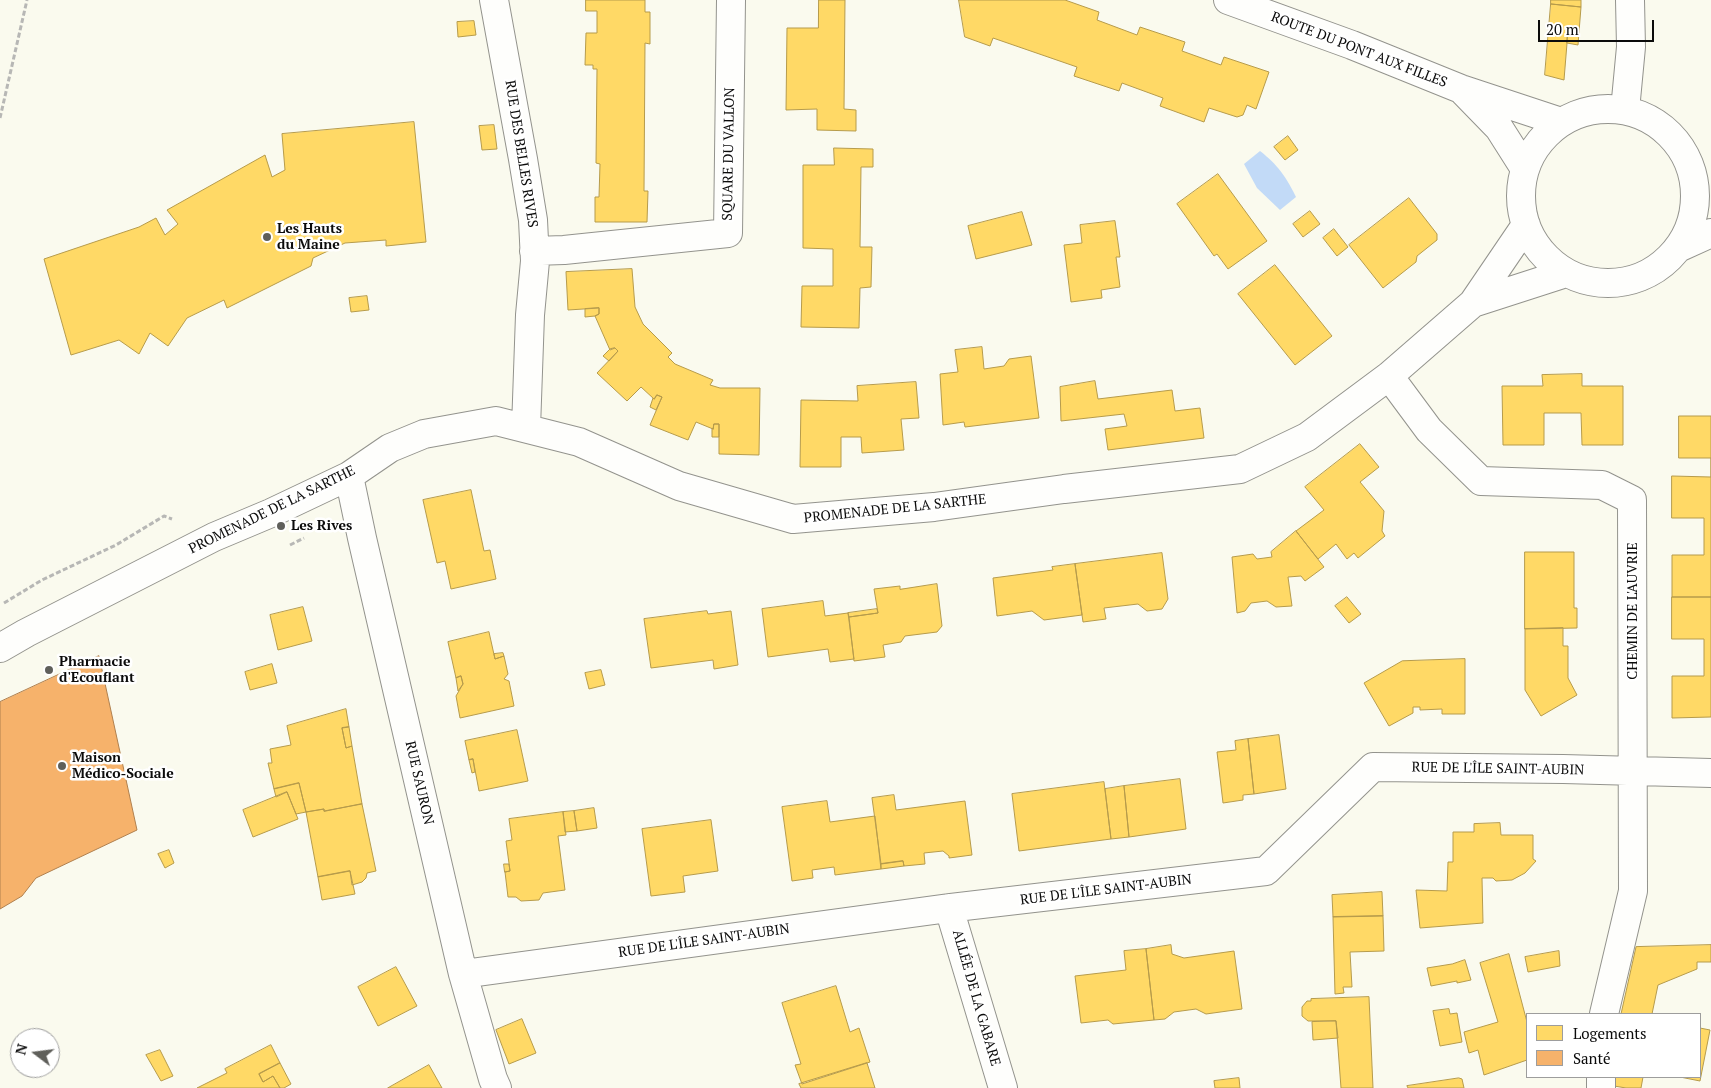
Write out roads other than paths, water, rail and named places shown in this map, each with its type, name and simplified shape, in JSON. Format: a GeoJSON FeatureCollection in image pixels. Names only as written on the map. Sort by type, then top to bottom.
{"type":"FeatureCollection","features":[{"type":"Feature","properties":{"kind":"street","name":"RUE DES BELLES RIVES"},"geometry":{"type":"LineString","coordinates":[[494,0],[533,220],[534,251],[526,428]]}},
{"type":"Feature","properties":{"kind":"street","name":"SQUARE DU VALLON"},"geometry":{"type":"LineString","coordinates":[[534,251],[564,250],[728,233],[731,0]]}},
{"type":"Feature","properties":{"kind":"street","name":"ROUTE DU PONT AUX FILLES"},"geometry":{"type":"LineString","coordinates":[[1228,0],[1352,44],[1461,89],[1561,122]]}},
{"type":"Feature","properties":{"kind":"street"},"geometry":{"type":"LineString","coordinates":[[1625,110],[1631,47],[1630,0]]}},
{"type":"Feature","properties":{"kind":"street","name":"ROUTE DU PONT AUX FILLES"},"geometry":{"type":"LineString","coordinates":[[1461,89],[1499,128],[1525,169]]}},
{"type":"Feature","properties":{"kind":"street"},"geometry":{"type":"LineString","coordinates":[[1614,108],[1625,110],[1638,113],[1670,133],[1685,154],[1693,174],[1696,196],[1695,207],[1689,228],[1678,248],[1661,265],[1650,272],[1627,281],[1615,283],[1590,282],[1566,273],[1549,261],[1535,245],[1526,225],[1520,197],[1525,169],[1530,155],[1538,142],[1561,122],[1581,112],[1614,108]]}},
{"type":"Feature","properties":{"kind":"street"},"geometry":{"type":"LineString","coordinates":[[1685,154],[1711,163]]}},
{"type":"Feature","properties":{"kind":"street","name":"PROMENADE DE LA SARTHE"},"geometry":{"type":"LineString","coordinates":[[0,648],[214,537],[271,513],[349,476],[390,448],[424,434],[496,422],[579,442],[679,486],[793,519],[934,507],[1064,489],[1240,469],[1307,437],[1389,376],[1473,303],[1526,225]]}},
{"type":"Feature","properties":{"kind":"street"},"geometry":{"type":"LineString","coordinates":[[1678,248],[1711,233]]}},
{"type":"Feature","properties":{"kind":"street","name":"PROMENADE DE LA SARTHE"},"geometry":{"type":"LineString","coordinates":[[1473,303],[1566,273]]}},
{"type":"Feature","properties":{"kind":"street","name":"CHEMIN DE L'AUVRIE"},"geometry":{"type":"LineString","coordinates":[[1389,376],[1429,430],[1481,480],[1602,485],[1632,500],[1634,891],[1604,1013]]}},
{"type":"Feature","properties":{"kind":"street","name":"RUE SAURON"},"geometry":{"type":"LineString","coordinates":[[349,476],[463,974],[497,1088]]}},
{"type":"Feature","properties":{"kind":"street","name":"RUE DE L'ÎLE SAINT-AUBIN"},"geometry":{"type":"LineString","coordinates":[[463,974],[950,908],[1266,871],[1373,767],[1711,772]]}},
{"type":"Feature","properties":{"kind":"street","name":"ALLÉE DE LA GABARE"},"geometry":{"type":"LineString","coordinates":[[950,908],[1003,1088]]}},
{"type":"Feature","properties":{"kind":"water"},"geometry":{"type":"Polygon","coordinates":[[[1260,151],[1281,172],[1296,197],[1280,210],[1257,188],[1244,164],[1260,151]]]}},
{"type":"Feature","properties":{"kind":"place","name":"Les Hauts du Maine"},"geometry":{"type":"Point","coordinates":[267,237]}},
{"type":"Feature","properties":{"kind":"place","name":"Les Rives"},"geometry":{"type":"Point","coordinates":[281,526]}},
{"type":"Feature","properties":{"kind":"place","name":"Pharmacie d'Ecouflant"},"geometry":{"type":"Point","coordinates":[49,670]}},
{"type":"Feature","properties":{"kind":"place","name":"Maison Médico-Sociale"},"geometry":{"type":"Point","coordinates":[62,766]}}]}
